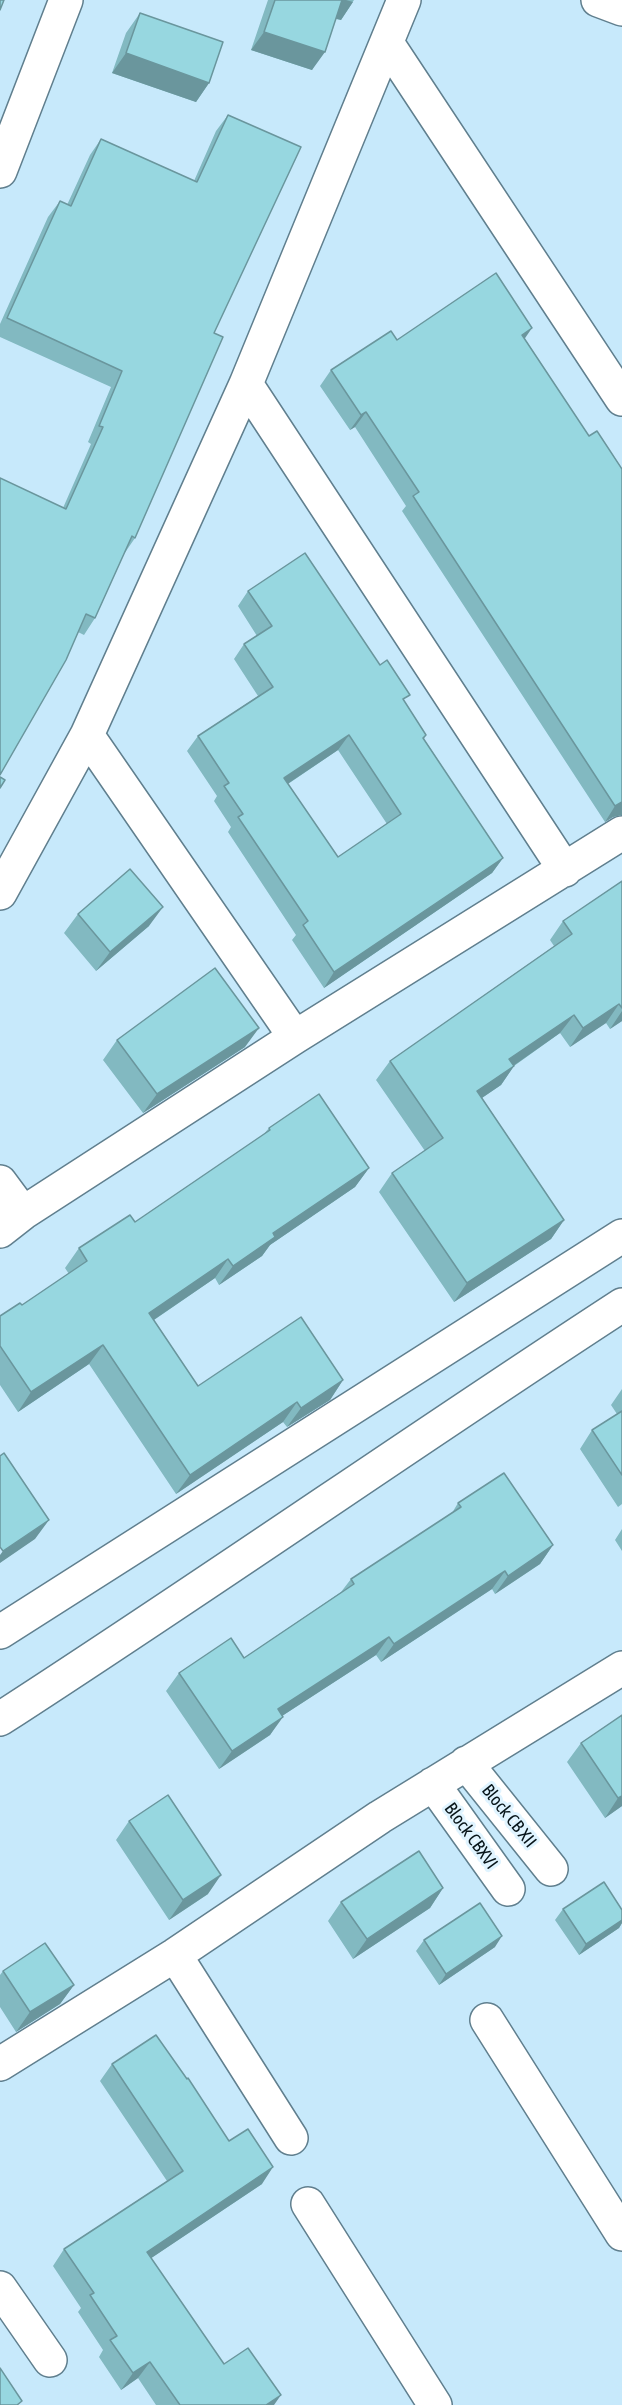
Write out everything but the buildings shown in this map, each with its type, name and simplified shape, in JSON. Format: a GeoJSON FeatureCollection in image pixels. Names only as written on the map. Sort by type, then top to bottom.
{"type":"FeatureCollection","features":[{"type":"Feature","properties":{"kind":"street"},"geometry":{"type":"LineString","coordinates":[[0,171],[66,0]]}},
{"type":"Feature","properties":{"kind":"street"},"geometry":{"type":"LineString","coordinates":[[0,893],[87,735],[246,384],[404,0]]}},
{"type":"Feature","properties":{"kind":"street"},"geometry":{"type":"LineString","coordinates":[[598,0],[622,9]]}},
{"type":"Feature","properties":{"kind":"street"},"geometry":{"type":"LineString","coordinates":[[387,43],[622,399]]}},
{"type":"Feature","properties":{"kind":"street"},"geometry":{"type":"LineString","coordinates":[[246,384],[565,870]]}},
{"type":"Feature","properties":{"kind":"street"},"geometry":{"type":"LineString","coordinates":[[87,735],[295,1037]]}},
{"type":"Feature","properties":{"kind":"street"},"geometry":{"type":"LineString","coordinates":[[0,1182],[12,1222],[295,1037],[622,833]]}},
{"type":"Feature","properties":{"kind":"street"},"geometry":{"type":"LineString","coordinates":[[0,1632],[622,1236]]}},
{"type":"Feature","properties":{"kind":"street"},"geometry":{"type":"LineString","coordinates":[[0,1719],[138,1630],[458,1412],[622,1305]]}},
{"type":"Feature","properties":{"kind":"street"},"geometry":{"type":"LineString","coordinates":[[0,2064],[176,1955],[433,1784],[622,1668]]}},
{"type":"Feature","properties":{"kind":"street","name":"Block CB XII"},"geometry":{"type":"LineString","coordinates":[[466,1763],[551,1869]]}},
{"type":"Feature","properties":{"kind":"street","name":"Block CBXVI"},"geometry":{"type":"LineString","coordinates":[[433,1784],[508,1888]]}},
{"type":"Feature","properties":{"kind":"street"},"geometry":{"type":"LineString","coordinates":[[176,1955],[291,2138]]}},
{"type":"Feature","properties":{"kind":"street"},"geometry":{"type":"LineString","coordinates":[[486,2020],[622,2234]]}},
{"type":"Feature","properties":{"kind":"street"},"geometry":{"type":"LineString","coordinates":[[308,2204],[435,2405]]}},
{"type":"Feature","properties":{"kind":"street"},"geometry":{"type":"LineString","coordinates":[[0,2288],[50,2361]]}}]}
